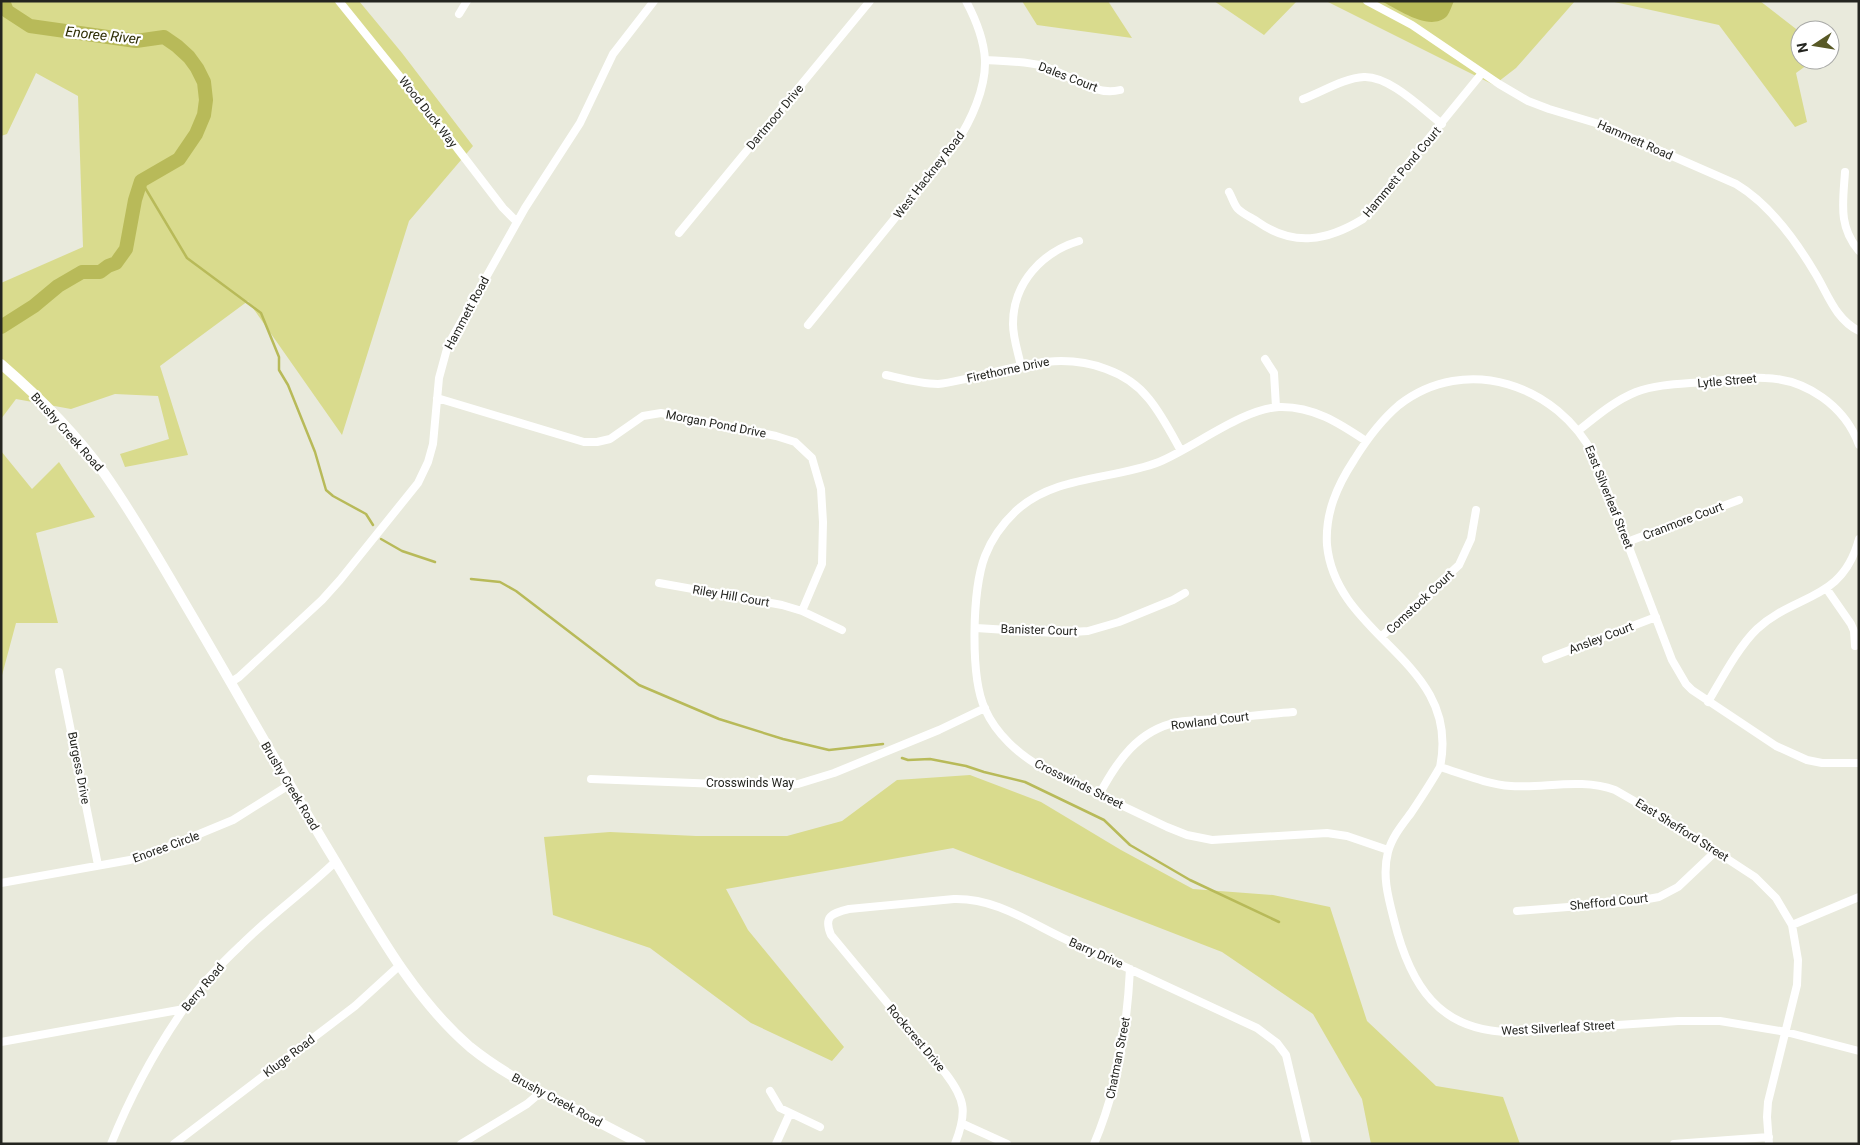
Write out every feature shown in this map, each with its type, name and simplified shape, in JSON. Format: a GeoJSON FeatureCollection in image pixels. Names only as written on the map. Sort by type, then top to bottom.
{"type":"FeatureCollection","features":[{"type":"Feature","properties":{"kind":"main road","name":"Brushy Creek Road"},"geometry":{"type":"LineString","coordinates":[[1,364],[76,439],[102,471],[148,539],[335,862],[400,965],[429,1003],[469,1046],[498,1068],[641,1144]]}},
{"type":"Feature","properties":{"kind":"street","name":"Wood Duck Way"},"geometry":{"type":"LineString","coordinates":[[339,1],[448,135],[503,208],[517,222]]}},
{"type":"Feature","properties":{"kind":"street"},"geometry":{"type":"LineString","coordinates":[[459,14],[467,1]]}},
{"type":"Feature","properties":{"kind":"street","name":"Hammett Road"},"geometry":{"type":"LineString","coordinates":[[231,682],[239,677],[322,600],[412,491],[422,476],[432,452],[436,427],[439,378],[448,345],[517,222],[580,123],[613,54],[654,1]]}},
{"type":"Feature","properties":{"kind":"street","name":"Dartmoor Drive"},"geometry":{"type":"LineString","coordinates":[[679,233],[870,1]]}},
{"type":"Feature","properties":{"kind":"street","name":"West Hackney Road"},"geometry":{"type":"LineString","coordinates":[[808,325],[963,134],[977,104],[985,60],[976,22],[966,1]]}},
{"type":"Feature","properties":{"kind":"street","name":"Hammett Road"},"geometry":{"type":"LineString","coordinates":[[1367,1],[1412,25],[1482,73],[1528,101],[1549,110],[1599,124],[1736,184],[1747,191],[1767,209],[1795,244],[1816,274],[1840,317],[1858,329]]}},
{"type":"Feature","properties":{"kind":"street","name":"Dales Court"},"geometry":{"type":"LineString","coordinates":[[985,60],[1034,64],[1055,70],[1096,89],[1109,92],[1120,90]]}},
{"type":"Feature","properties":{"kind":"street","name":"Hammett Pond Court"},"geometry":{"type":"LineString","coordinates":[[1229,192],[1238,209],[1265,227],[1285,236],[1307,239],[1329,236],[1347,229],[1362,220],[1482,73]]}},
{"type":"Feature","properties":{"kind":"street"},"geometry":{"type":"LineString","coordinates":[[1303,99],[1349,80],[1364,77],[1378,78],[1393,86],[1442,124]]}},
{"type":"Feature","properties":{"kind":"street"},"geometry":{"type":"LineString","coordinates":[[1845,172],[1843,217],[1845,230],[1859,252]]}},
{"type":"Feature","properties":{"kind":"street"},"geometry":{"type":"LineString","coordinates":[[1021,366],[1013,323],[1016,304],[1022,287],[1033,268],[1045,257],[1063,246],[1079,241]]}},
{"type":"Feature","properties":{"kind":"street"},"geometry":{"type":"LineString","coordinates":[[1265,359],[1274,373],[1276,407]]}},
{"type":"Feature","properties":{"kind":"street","name":"Firethorne Drive"},"geometry":{"type":"LineString","coordinates":[[886,375],[937,384],[954,382],[1052,360],[1073,360],[1097,365],[1119,374],[1150,399],[1162,416],[1181,451]]}},
{"type":"Feature","properties":{"kind":"street","name":"Lytle Street"},"geometry":{"type":"LineString","coordinates":[[1579,430],[1618,401],[1646,389],[1766,378],[1792,382],[1817,393],[1844,418],[1859,445]]}},
{"type":"Feature","properties":{"kind":"street","name":"East Silverleaf Street"},"geometry":{"type":"LineString","coordinates":[[1440,767],[1442,729],[1435,702],[1422,681],[1351,603],[1341,588],[1332,567],[1327,544],[1328,520],[1334,496],[1344,476],[1366,441],[1384,419],[1412,397],[1441,385],[1473,380],[1504,383],[1533,393],[1558,409],[1579,430],[1594,456],[1672,660],[1686,684],[1708,702],[1792,755],[1822,763],[1859,763]]}},
{"type":"Feature","properties":{"kind":"street","name":"Morgan Pond Drive"},"geometry":{"type":"LineString","coordinates":[[437,398],[584,442],[610,439],[643,416],[661,413],[776,436],[795,442],[812,458],[821,489],[823,522],[822,564],[802,612]]}},
{"type":"Feature","properties":{"kind":"street","name":"Crosswinds Street"},"geometry":{"type":"LineString","coordinates":[[1366,441],[1314,412],[1296,408],[1276,407],[1250,415],[1164,460],[1053,489],[1034,498],[1018,509],[997,532],[984,558],[978,585],[975,668],[985,708],[999,731],[1026,758],[1043,768],[1167,827],[1199,839],[1231,840],[1327,834],[1353,838],[1388,850]]}},
{"type":"Feature","properties":{"kind":"street","name":"Cranmore Court"},"geometry":{"type":"LineString","coordinates":[[1628,542],[1739,500]]}},
{"type":"Feature","properties":{"kind":"street","name":"Comstock Court"},"geometry":{"type":"LineString","coordinates":[[1381,637],[1459,564],[1471,539],[1476,510]]}},
{"type":"Feature","properties":{"kind":"street"},"geometry":{"type":"LineString","coordinates":[[1708,702],[1756,630],[1772,618],[1826,588],[1852,559],[1859,539]]}},
{"type":"Feature","properties":{"kind":"street","name":"Riley Hill Court"},"geometry":{"type":"LineString","coordinates":[[659,583],[782,605],[842,630]]}},
{"type":"Feature","properties":{"kind":"street"},"geometry":{"type":"LineString","coordinates":[[1826,588],[1851,624],[1854,630],[1855,646]]}},
{"type":"Feature","properties":{"kind":"street","name":"Banister Court"},"geometry":{"type":"LineString","coordinates":[[976,628],[1056,633],[1088,631],[1119,622],[1186,593]]}},
{"type":"Feature","properties":{"kind":"street","name":"Ansley Court"},"geometry":{"type":"LineString","coordinates":[[1546,659],[1656,617]]}},
{"type":"Feature","properties":{"kind":"street","name":"Burgess Drive"},"geometry":{"type":"LineString","coordinates":[[59,672],[98,865]]}},
{"type":"Feature","properties":{"kind":"street","name":"Crosswinds Way"},"geometry":{"type":"LineString","coordinates":[[591,779],[768,786],[798,784],[834,773],[939,730],[985,708]]}},
{"type":"Feature","properties":{"kind":"street","name":"Rowland Court"},"geometry":{"type":"LineString","coordinates":[[1099,794],[1113,768],[1126,753],[1141,739],[1160,728],[1185,721],[1293,712]]}},
{"type":"Feature","properties":{"kind":"street","name":"West Silverleaf Street"},"geometry":{"type":"LineString","coordinates":[[1440,767],[1394,836],[1385,864],[1386,889],[1410,970],[1429,999],[1448,1014],[1464,1024],[1490,1031],[1512,1032],[1704,1020],[1735,1023],[1786,1032],[1859,1051]]}},
{"type":"Feature","properties":{"kind":"street","name":"East Shefford Street"},"geometry":{"type":"LineString","coordinates":[[1440,767],[1484,781],[1509,786],[1530,787],[1584,784],[1606,787],[1628,796],[1715,852],[1764,885],[1776,898],[1792,925],[1797,950],[1798,970],[1786,1032],[1768,1102],[1769,1141]]}},
{"type":"Feature","properties":{"kind":"street","name":"Enoree Circle"},"geometry":{"type":"LineString","coordinates":[[1,883],[130,860],[158,851],[233,820],[289,785]]}},
{"type":"Feature","properties":{"kind":"street","name":"Shefford Court"},"geometry":{"type":"LineString","coordinates":[[1517,911],[1631,902],[1660,897],[1678,887],[1715,852]]}},
{"type":"Feature","properties":{"kind":"street","name":"Berry Road"},"geometry":{"type":"LineString","coordinates":[[111,1144],[143,1075],[184,1009],[240,945],[265,922],[311,886],[335,862]]}},
{"type":"Feature","properties":{"kind":"street"},"geometry":{"type":"LineString","coordinates":[[1792,925],[1859,897]]}},
{"type":"Feature","properties":{"kind":"street","name":"Barry Drive"},"geometry":{"type":"LineString","coordinates":[[837,944],[829,930],[828,920],[836,912],[849,909],[966,899],[1006,909],[1062,938],[1257,1028],[1277,1042],[1288,1059],[1307,1144]]}},
{"type":"Feature","properties":{"kind":"street","name":"Rockcrest Drive"},"geometry":{"type":"LineString","coordinates":[[837,944],[954,1084],[962,1100],[962,1124],[955,1144]]}},
{"type":"Feature","properties":{"kind":"street","name":"Kluge Road"},"geometry":{"type":"LineString","coordinates":[[174,1144],[355,1006],[400,965]]}},
{"type":"Feature","properties":{"kind":"street","name":"Chatman Street"},"geometry":{"type":"LineString","coordinates":[[1094,1144],[1111,1097],[1123,1045],[1130,969]]}},
{"type":"Feature","properties":{"kind":"street"},"geometry":{"type":"LineString","coordinates":[[1,1042],[184,1009]]}},
{"type":"Feature","properties":{"kind":"street"},"geometry":{"type":"LineString","coordinates":[[770,1091],[778,1105],[790,1113],[820,1127]]}},
{"type":"Feature","properties":{"kind":"street"},"geometry":{"type":"LineString","coordinates":[[461,1144],[527,1104],[540,1092]]}},
{"type":"Feature","properties":{"kind":"street"},"geometry":{"type":"LineString","coordinates":[[776,1144],[790,1113]]}},
{"type":"Feature","properties":{"kind":"street"},"geometry":{"type":"LineString","coordinates":[[962,1124],[1007,1144]]}},
{"type":"Feature","properties":{"kind":"street"},"geometry":{"type":"LineString","coordinates":[[1674,1144],[1769,1141]]}},
{"type":"Feature","properties":{"kind":"green space"},"geometry":{"type":"Polygon","coordinates":[[[1,1],[359,1],[402,53],[473,146],[409,221],[342,435],[248,301],[160,366],[188,455],[125,467],[120,454],[169,439],[158,396],[115,394],[71,409],[16,399],[1,419],[1,283],[83,247],[78,96],[36,73],[7,134],[1,136],[1,1]]]}},
{"type":"Feature","properties":{"kind":"green space"},"geometry":{"type":"Polygon","coordinates":[[[1022,1],[1108,1],[1132,38],[1037,25],[1022,1]]]}},
{"type":"Feature","properties":{"kind":"green space"},"geometry":{"type":"Polygon","coordinates":[[[1214,1],[1297,1],[1264,35],[1214,1]]]}},
{"type":"Feature","properties":{"kind":"green space"},"geometry":{"type":"Polygon","coordinates":[[[1326,1],[1575,1],[1516,68],[1494,85],[1326,1]]]}},
{"type":"Feature","properties":{"kind":"green space"},"geometry":{"type":"Polygon","coordinates":[[[1610,1],[1760,1],[1790,24],[1790,70],[1800,70],[1796,73],[1807,122],[1795,127],[1719,25],[1610,1]]]}},
{"type":"Feature","properties":{"kind":"green space"},"geometry":{"type":"Polygon","coordinates":[[[1,451],[32,489],[59,462],[95,517],[36,533],[58,623],[16,623],[1,679],[1,451]]]}},
{"type":"Feature","properties":{"kind":"green space"},"geometry":{"type":"Polygon","coordinates":[[[970,775],[1041,802],[1121,850],[1193,889],[1273,895],[1330,907],[1367,1021],[1436,1086],[1503,1097],[1520,1144],[1371,1144],[1362,1099],[1313,1014],[1222,952],[953,848],[726,889],[748,930],[844,1047],[832,1061],[751,1023],[650,948],[553,915],[544,837],[610,832],[696,836],[787,836],[842,821],[897,780],[970,775]]]}},
{"type":"Feature","properties":{"kind":"shaded area"},"geometry":{"type":"Polygon","coordinates":[[[1381,1],[1454,1],[1447,16],[1440,21],[1432,22],[1414,18],[1381,1]]]}},
{"type":"Feature","properties":{"kind":"waterway","name":"Enoree River"},"geometry":{"type":"LineString","coordinates":[[1,327],[34,306],[58,286],[82,272],[100,272],[116,263],[126,249],[135,200],[141,181],[179,159],[196,134],[204,115],[206,100],[204,82],[197,68],[189,57],[164,37],[136,41],[30,26],[7,11],[3,1]]}},
{"type":"Feature","properties":{"kind":"waterway"},"geometry":{"type":"LineString","coordinates":[[141,181],[187,258],[261,313],[279,357],[279,370],[288,385],[315,452],[326,490],[333,496],[366,514],[373,525]]}},
{"type":"Feature","properties":{"kind":"waterway"},"geometry":{"type":"LineString","coordinates":[[381,539],[402,551],[435,562]]}},
{"type":"Feature","properties":{"kind":"waterway"},"geometry":{"type":"LineString","coordinates":[[471,579],[500,582],[516,591],[639,685],[719,719],[783,739],[829,750],[883,744]]}},
{"type":"Feature","properties":{"kind":"waterway"},"geometry":{"type":"LineString","coordinates":[[902,758],[908,760],[930,759],[966,766],[1025,782],[1104,820],[1130,845],[1190,880],[1279,922]]}}]}
